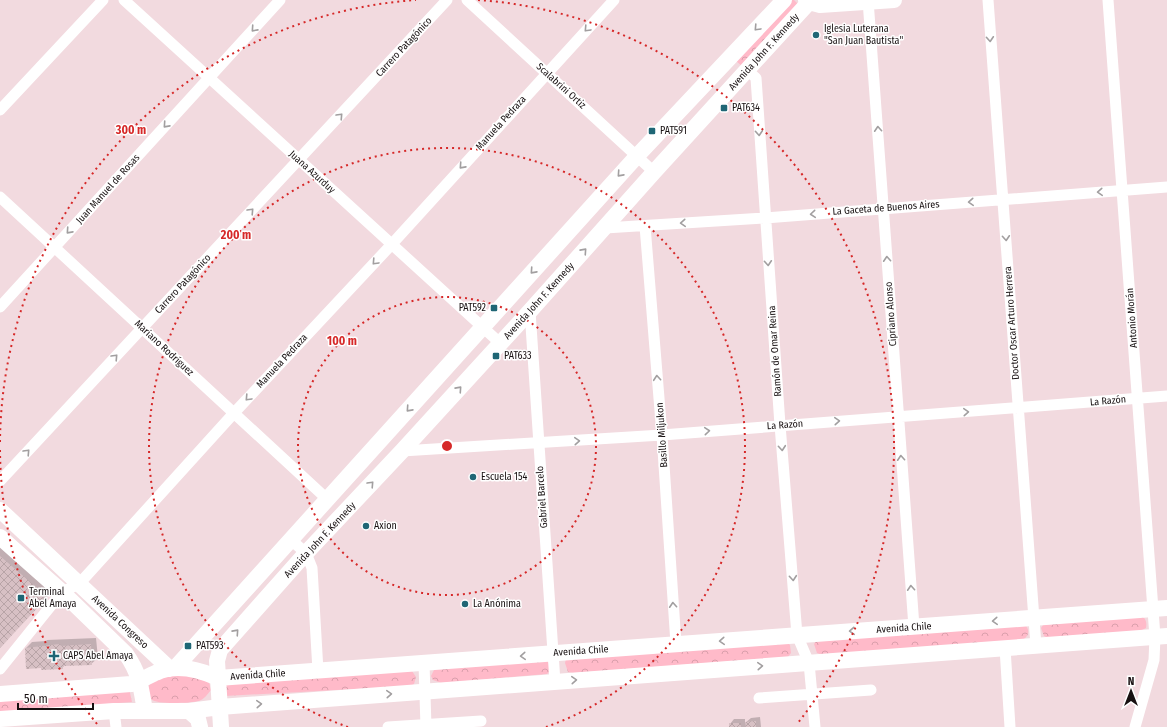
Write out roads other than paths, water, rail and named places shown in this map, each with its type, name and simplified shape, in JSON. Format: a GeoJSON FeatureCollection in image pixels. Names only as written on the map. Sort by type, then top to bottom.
{"type":"FeatureCollection","features":[{"type":"Feature","properties":{"kind":"main road","name":"Avenida John F. Kennedy"},"geometry":{"type":"LineString","coordinates":[[173,668],[291,540],[637,156],[784,0]]}},
{"type":"Feature","properties":{"kind":"main road"},"geometry":{"type":"LineString","coordinates":[[809,1],[820,5],[894,0]]}},
{"type":"Feature","properties":{"kind":"main road","name":"Avenida John F. Kennedy"},"geometry":{"type":"LineString","coordinates":[[221,727],[217,661],[220,650],[306,553],[530,312],[809,1]]}},
{"type":"Feature","properties":{"kind":"main road","name":"Avenida Congreso"},"geometry":{"type":"LineString","coordinates":[[0,510],[79,584],[173,668]]}},
{"type":"Feature","properties":{"kind":"main road","name":"Avenida Congreso"},"geometry":{"type":"LineString","coordinates":[[0,537],[62,592],[126,654],[134,666],[139,681],[145,711]]}},
{"type":"Feature","properties":{"kind":"main road","name":"Avenida Chile"},"geometry":{"type":"LineString","coordinates":[[0,694],[131,684],[160,671],[173,668],[190,668],[203,671],[218,678],[1160,609]]}},
{"type":"Feature","properties":{"kind":"main road"},"geometry":{"type":"LineString","coordinates":[[0,719],[32,722],[115,719],[145,711],[189,711],[219,701],[424,692],[1161,636]]}},
{"type":"Feature","properties":{"kind":"main road"},"geometry":{"type":"LineString","coordinates":[[189,711],[198,719],[200,727]]}},
{"type":"Feature","properties":{"kind":"street"},"geometry":{"type":"LineString","coordinates":[[0,110],[103,0]]}},
{"type":"Feature","properties":{"kind":"street","name":"Juana Azurduy"},"geometry":{"type":"LineString","coordinates":[[124,0],[500,343]]}},
{"type":"Feature","properties":{"kind":"street","name":"Juan Manuel de Rosas"},"geometry":{"type":"LineString","coordinates":[[0,307],[280,0]]}},
{"type":"Feature","properties":{"kind":"street","name":"Carrero Patagónico"},"geometry":{"type":"LineString","coordinates":[[0,481],[300,160],[447,0]]}},
{"type":"Feature","properties":{"kind":"street","name":"Scalabrini Ortiz"},"geometry":{"type":"LineString","coordinates":[[467,0],[654,172]]}},
{"type":"Feature","properties":{"kind":"street","name":"Manuela Pedraza"},"geometry":{"type":"LineString","coordinates":[[0,669],[62,592],[79,584],[234,413],[392,244],[614,0]]}},
{"type":"Feature","properties":{"kind":"street","name":"Doctor Oscar Arturo Herrera"},"geometry":{"type":"LineString","coordinates":[[988,0],[1036,646]]}},
{"type":"Feature","properties":{"kind":"street","name":"Antonio Morán"},"geometry":{"type":"LineString","coordinates":[[1108,0],[1138,398],[1160,609],[1161,636],[1135,727]]}},
{"type":"Feature","properties":{"kind":"street","name":"Cipriano Alonso"},"geometry":{"type":"LineString","coordinates":[[868,1],[914,627]]}},
{"type":"Feature","properties":{"kind":"street","name":"Ramón de Omar Reina"},"geometry":{"type":"LineString","coordinates":[[747,70],[756,78],[780,425],[797,635],[809,663],[815,727]]}},
{"type":"Feature","properties":{"kind":"street","name":"La Gaceta de Buenos Aires"},"geometry":{"type":"LineString","coordinates":[[605,228],[765,218],[1167,187]]}},
{"type":"Feature","properties":{"kind":"street","name":"Mariano Rodríguez"},"geometry":{"type":"LineString","coordinates":[[0,198],[327,499]]}},
{"type":"Feature","properties":{"kind":"street","name":"Basillo Miljukon"},"geometry":{"type":"LineString","coordinates":[[645,226],[662,435],[676,644]]}},
{"type":"Feature","properties":{"kind":"street","name":"Gabriel Barcelo"},"geometry":{"type":"LineString","coordinates":[[530,312],[555,682]]}},
{"type":"Feature","properties":{"kind":"street","name":"La Razón"},"geometry":{"type":"LineString","coordinates":[[402,451],[662,435],[1167,396]]}},
{"type":"Feature","properties":{"kind":"street"},"geometry":{"type":"LineString","coordinates":[[291,540],[306,553],[312,568],[318,671]]}},
{"type":"Feature","properties":{"kind":"street"},"geometry":{"type":"LineString","coordinates":[[1005,648],[1010,727]]}},
{"type":"Feature","properties":{"kind":"street"},"geometry":{"type":"LineString","coordinates":[[424,663],[426,726]]}},
{"type":"Feature","properties":{"kind":"street"},"geometry":{"type":"LineString","coordinates":[[759,698],[871,690]]}},
{"type":"Feature","properties":{"kind":"street"},"geometry":{"type":"LineString","coordinates":[[388,727],[481,722]]}},
{"type":"Feature","properties":{"kind":"place","name":"Iglesia Luterana \"San Juan Bautista\""},"geometry":{"type":"Point","coordinates":[816,35]}},
{"type":"Feature","properties":{"kind":"place","name":"PAT634"},"geometry":{"type":"Point","coordinates":[724,108]}},
{"type":"Feature","properties":{"kind":"place","name":"PAT591"},"geometry":{"type":"Point","coordinates":[652,131]}},
{"type":"Feature","properties":{"kind":"place","name":"PAT592"},"geometry":{"type":"Point","coordinates":[494,308]}},
{"type":"Feature","properties":{"kind":"place","name":"PAT633"},"geometry":{"type":"Point","coordinates":[496,356]}},
{"type":"Feature","properties":{"kind":"place","name":"Escuela 154"},"geometry":{"type":"Point","coordinates":[473,477]}},
{"type":"Feature","properties":{"kind":"place","name":"Axion"},"geometry":{"type":"Point","coordinates":[366,526]}},
{"type":"Feature","properties":{"kind":"place","name":"Terminal Abel Amaya"},"geometry":{"type":"Point","coordinates":[21,598]}},
{"type":"Feature","properties":{"kind":"place","name":"La Anónima"},"geometry":{"type":"Point","coordinates":[465,604]}},
{"type":"Feature","properties":{"kind":"place","name":"PAT593"},"geometry":{"type":"Point","coordinates":[188,646]}},
{"type":"Feature","properties":{"kind":"place","name":"CAPS Abel Amaya"},"geometry":{"type":"Point","coordinates":[54,656]}}]}
